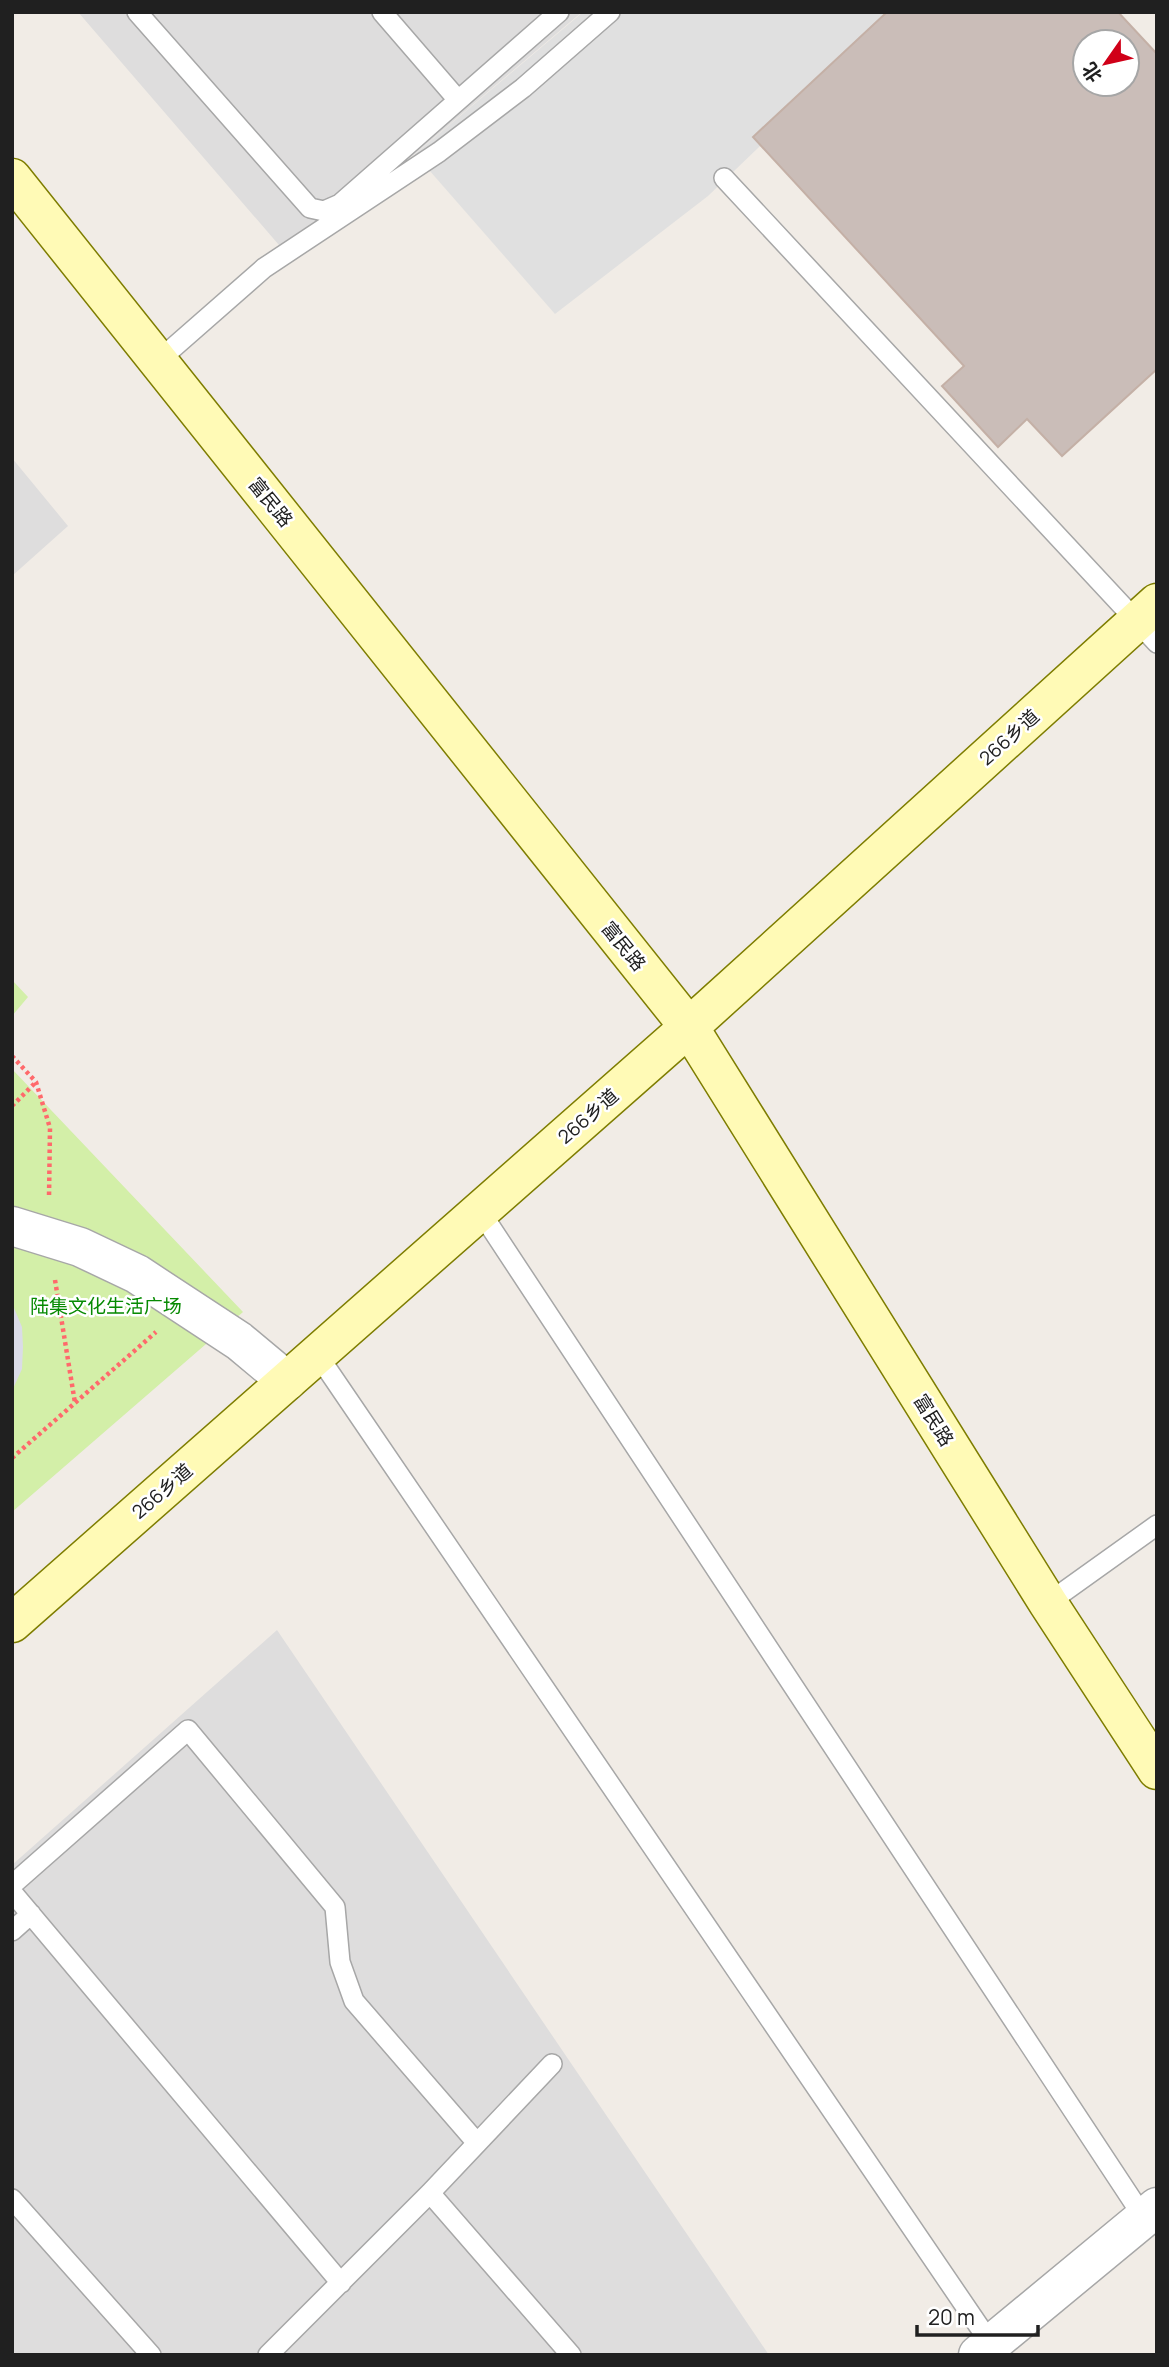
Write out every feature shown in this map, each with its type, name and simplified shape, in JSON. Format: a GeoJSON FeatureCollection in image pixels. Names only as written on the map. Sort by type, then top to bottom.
{"type":"FeatureCollection","features":[{"type":"Feature","properties":{"kind":"street","name":"富民路"},"geometry":{"type":"LineString","coordinates":[[12,178],[689,1027],[1048,1603],[1157,1770]]}},
{"type":"Feature","properties":{"kind":"street","name":"266乡道"},"geometry":{"type":"LineString","coordinates":[[12,1623],[1150,623]]}},
{"type":"Feature","properties":{"kind":"street"},"geometry":{"type":"LineString","coordinates":[[12,1226],[80,1247],[137,1274],[239,1341],[287,1381]]}},
{"type":"Feature","properties":{"kind":"street"},"geometry":{"type":"LineString","coordinates":[[984,2350],[1150,2212]]}},
{"type":"Feature","properties":{"kind":"lane"},"geometry":{"type":"LineString","coordinates":[[137,12],[310,208],[324,211],[340,204],[559,12]]}},
{"type":"Feature","properties":{"kind":"lane"},"geometry":{"type":"LineString","coordinates":[[382,12],[458,100]]}},
{"type":"Feature","properties":{"kind":"lane"},"geometry":{"type":"LineString","coordinates":[[158,361],[264,268],[439,152],[523,88],[610,12]]}},
{"type":"Feature","properties":{"kind":"lane"},"geometry":{"type":"LineString","coordinates":[[724,178],[1150,623]]}},
{"type":"Feature","properties":{"kind":"lane"},"geometry":{"type":"LineString","coordinates":[[480,1210],[1150,2212]]}},
{"type":"Feature","properties":{"kind":"lane"},"geometry":{"type":"LineString","coordinates":[[317,1354],[984,2350]]}},
{"type":"Feature","properties":{"kind":"lane"},"geometry":{"type":"LineString","coordinates":[[1048,1603],[1157,1525]]}},
{"type":"Feature","properties":{"kind":"lane"},"geometry":{"type":"LineString","coordinates":[[12,1885],[188,1730],[335,1907],[340,1962],[354,2001],[477,2143]]}},
{"type":"Feature","properties":{"kind":"lane"},"geometry":{"type":"LineString","coordinates":[[12,1892],[341,2283]]}},
{"type":"Feature","properties":{"kind":"lane"},"geometry":{"type":"LineString","coordinates":[[12,1931],[31,1914]]}},
{"type":"Feature","properties":{"kind":"lane"},"geometry":{"type":"LineString","coordinates":[[281,2350],[341,2283],[552,2064]]}},
{"type":"Feature","properties":{"kind":"lane"},"geometry":{"type":"LineString","coordinates":[[430,2193],[571,2355]]}},
{"type":"Feature","properties":{"kind":"lane"},"geometry":{"type":"LineString","coordinates":[[12,2199],[151,2355]]}},
{"type":"Feature","properties":{"kind":"path"},"geometry":{"type":"LineString","coordinates":[[13,1103],[36,1082]]}},
{"type":"Feature","properties":{"kind":"path"},"geometry":{"type":"LineString","coordinates":[[12,1458],[185,1306]]}},
{"type":"Feature","properties":{"kind":"shaded area"},"geometry":{"type":"Polygon","coordinates":[[[78,12],[582,12],[291,259],[78,12]]]}},
{"type":"Feature","properties":{"kind":"shaded area"},"geometry":{"type":"Polygon","coordinates":[[[583,12],[900,12],[708,196],[555,314],[415,154],[583,12]]]}},
{"type":"Feature","properties":{"kind":"shaded area"},"geometry":{"type":"Polygon","coordinates":[[[12,458],[68,526],[12,576],[12,458]]]}},
{"type":"Feature","properties":{"kind":"shaded area"},"geometry":{"type":"Polygon","coordinates":[[[12,1303],[22,1327],[23,1347],[22,1369],[12,1391],[12,1303]]]}},
{"type":"Feature","properties":{"kind":"shaded area"},"geometry":{"type":"Polygon","coordinates":[[[277,1630],[769,2355],[12,2355],[12,1865],[277,1630]]]}},
{"type":"Feature","properties":{"kind":"green space"},"geometry":{"type":"Polygon","coordinates":[[[12,980],[28,997],[12,1016],[12,980]]]}},
{"type":"Feature","properties":{"kind":"green space","name":"陆集文化生活广场"},"geometry":{"type":"Polygon","coordinates":[[[12,1069],[243,1312],[12,1512],[12,1069]]]}},
{"type":"Feature","properties":{"kind":"building"},"geometry":{"type":"Polygon","coordinates":[[[887,12],[1118,12],[1133,28],[1071,28],[1071,98],[1141,98],[1141,37],[1157,54],[1157,369],[1062,456],[1027,419],[998,447],[942,386],[964,366],[753,137],[887,12]]]}}]}
